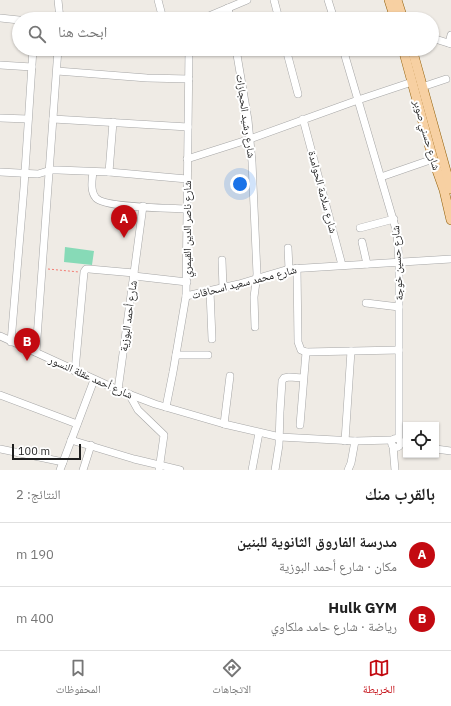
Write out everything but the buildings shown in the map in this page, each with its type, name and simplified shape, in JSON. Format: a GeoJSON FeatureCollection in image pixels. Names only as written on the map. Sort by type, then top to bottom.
{"type":"FeatureCollection","features":[{"type":"Feature","properties":{"kind":"main road"},"geometry":{"type":"LineString","coordinates":[[392,0],[393,12]]}},
{"type":"Feature","properties":{"kind":"main road"},"geometry":{"type":"LineString","coordinates":[[392,0],[399,12]]}},
{"type":"Feature","properties":{"kind":"main road","name":"شارع حسني صوبر"},"geometry":{"type":"LineString","coordinates":[[405,56],[433,159],[444,190],[451,217]]}},
{"type":"Feature","properties":{"kind":"main road","name":"شارع حسني صوبر"},"geometry":{"type":"LineString","coordinates":[[414,56],[451,188]]}},
{"type":"Feature","properties":{"kind":"street"},"geometry":{"type":"LineString","coordinates":[[58,0],[59,12]]}},
{"type":"Feature","properties":{"kind":"street"},"geometry":{"type":"LineString","coordinates":[[158,0],[162,12]]}},
{"type":"Feature","properties":{"kind":"street"},"geometry":{"type":"LineString","coordinates":[[219,12],[247,0]]}},
{"type":"Feature","properties":{"kind":"street"},"geometry":{"type":"LineString","coordinates":[[274,0],[277,12]]}},
{"type":"Feature","properties":{"kind":"street"},"geometry":{"type":"LineString","coordinates":[[328,0],[332,12]]}},
{"type":"Feature","properties":{"kind":"street"},"geometry":{"type":"LineString","coordinates":[[228,8],[229,12]]}},
{"type":"Feature","properties":{"kind":"street"},"geometry":{"type":"LineString","coordinates":[[0,18],[12,19]]}},
{"type":"Feature","properties":{"kind":"street"},"geometry":{"type":"LineString","coordinates":[[439,40],[450,43],[451,35]]}},
{"type":"Feature","properties":{"kind":"street"},"geometry":{"type":"LineString","coordinates":[[11,342],[33,56]]}},
{"type":"Feature","properties":{"kind":"street","name":"شارع أحمد عقلة النسور"},"geometry":{"type":"LineString","coordinates":[[58,56],[36,352],[94,380],[129,394],[166,407],[259,433],[280,437],[398,443]]}},
{"type":"Feature","properties":{"kind":"street","name":"شارع ناصر الدين القيمري"},"geometry":{"type":"LineString","coordinates":[[166,407],[186,296],[189,56]]}},
{"type":"Feature","properties":{"kind":"street","name":"شارع رشيد الحجازات"},"geometry":{"type":"LineString","coordinates":[[237,56],[250,139],[254,199],[256,279],[254,297],[255,327]]}},
{"type":"Feature","properties":{"kind":"street"},"geometry":{"type":"LineString","coordinates":[[288,56],[298,94]]}},
{"type":"Feature","properties":{"kind":"street","name":"شارع حسين خوجة"},"geometry":{"type":"LineString","coordinates":[[345,56],[397,233],[399,263],[399,350],[398,443],[395,470]]}},
{"type":"Feature","properties":{"kind":"street"},"geometry":{"type":"LineString","coordinates":[[0,65],[32,67]]}},
{"type":"Feature","properties":{"kind":"street"},"geometry":{"type":"LineString","coordinates":[[57,71],[147,78],[189,79]]}},
{"type":"Feature","properties":{"kind":"street"},"geometry":{"type":"LineString","coordinates":[[422,87],[446,79]]}},
{"type":"Feature","properties":{"kind":"street"},"geometry":{"type":"LineString","coordinates":[[187,159],[250,139],[303,119],[412,82]]}},
{"type":"Feature","properties":{"kind":"street"},"geometry":{"type":"LineString","coordinates":[[0,118],[28,120]]}},
{"type":"Feature","properties":{"kind":"street"},"geometry":{"type":"LineString","coordinates":[[53,119],[188,127]]}},
{"type":"Feature","properties":{"kind":"street","name":"شارع سلامة الحوامدة"},"geometry":{"type":"LineString","coordinates":[[303,119],[342,265]]}},
{"type":"Feature","properties":{"kind":"street"},"geometry":{"type":"LineString","coordinates":[[109,172],[113,122]]}},
{"type":"Feature","properties":{"kind":"street"},"geometry":{"type":"LineString","coordinates":[[381,177],[433,159]]}},
{"type":"Feature","properties":{"kind":"street"},"geometry":{"type":"LineString","coordinates":[[0,172],[25,174],[38,174],[54,170],[109,172],[187,179]]}},
{"type":"Feature","properties":{"kind":"street"},"geometry":{"type":"LineString","coordinates":[[92,172],[92,189],[95,197],[102,202],[114,205],[188,209]]}},
{"type":"Feature","properties":{"kind":"street"},"geometry":{"type":"LineString","coordinates":[[143,206],[134,275],[186,282]]}},
{"type":"Feature","properties":{"kind":"street"},"geometry":{"type":"LineString","coordinates":[[360,228],[394,219]]}},
{"type":"Feature","properties":{"kind":"street"},"geometry":{"type":"LineString","coordinates":[[362,242],[367,264]]}},
{"type":"Feature","properties":{"kind":"street"},"geometry":{"type":"LineString","coordinates":[[288,248],[293,269],[298,342],[301,350],[306,352],[399,350]]}},
{"type":"Feature","properties":{"kind":"street","name":"شارع محمد سعيد اسحاقات"},"geometry":{"type":"LineString","coordinates":[[186,296],[223,288],[293,269],[451,259]]}},
{"type":"Feature","properties":{"kind":"street"},"geometry":{"type":"LineString","coordinates":[[222,260],[223,288]]}},
{"type":"Feature","properties":{"kind":"street","name":"شارع أحمد البوزية"},"geometry":{"type":"LineString","coordinates":[[84,272],[86,269],[89,269],[134,275],[118,390]]}},
{"type":"Feature","properties":{"kind":"street"},"geometry":{"type":"LineString","coordinates":[[75,371],[84,272]]}},
{"type":"Feature","properties":{"kind":"street"},"geometry":{"type":"LineString","coordinates":[[210,291],[212,339]]}},
{"type":"Feature","properties":{"kind":"street"},"geometry":{"type":"LineString","coordinates":[[366,303],[399,307]]}},
{"type":"Feature","properties":{"kind":"street"},"geometry":{"type":"LineString","coordinates":[[0,336],[36,352]]}},
{"type":"Feature","properties":{"kind":"street"},"geometry":{"type":"LineString","coordinates":[[345,441],[351,351]]}},
{"type":"Feature","properties":{"kind":"street"},"geometry":{"type":"LineString","coordinates":[[300,425],[306,352]]}},
{"type":"Feature","properties":{"kind":"street"},"geometry":{"type":"LineString","coordinates":[[176,355],[208,355]]}},
{"type":"Feature","properties":{"kind":"street"},"geometry":{"type":"LineString","coordinates":[[224,424],[230,376]]}},
{"type":"Feature","properties":{"kind":"street"},"geometry":{"type":"LineString","coordinates":[[275,470],[280,437],[280,398],[283,378],[303,378]]}},
{"type":"Feature","properties":{"kind":"street"},"geometry":{"type":"LineString","coordinates":[[60,470],[77,424],[82,399],[94,380]]}},
{"type":"Feature","properties":{"kind":"street"},"geometry":{"type":"LineString","coordinates":[[129,394],[138,410],[164,435],[159,467]]}},
{"type":"Feature","properties":{"kind":"street"},"geometry":{"type":"LineString","coordinates":[[0,395],[77,424]]}},
{"type":"Feature","properties":{"kind":"street"},"geometry":{"type":"LineString","coordinates":[[252,470],[259,433]]}},
{"type":"Feature","properties":{"kind":"street"},"geometry":{"type":"LineString","coordinates":[[71,440],[159,467],[180,470]]}},
{"type":"Feature","properties":{"kind":"street"},"geometry":{"type":"LineString","coordinates":[[348,470],[351,463],[355,441]]}},
{"type":"Feature","properties":{"kind":"street"},"geometry":{"type":"LineString","coordinates":[[83,470],[91,445]]}},
{"type":"Feature","properties":{"kind":"street"},"geometry":{"type":"LineString","coordinates":[[0,449],[63,462]]}},
{"type":"Feature","properties":{"kind":"street"},"geometry":{"type":"LineString","coordinates":[[439,449],[451,451]]}},
{"type":"Feature","properties":{"kind":"path"},"geometry":{"type":"LineString","coordinates":[[42,269],[84,272]]}},
{"type":"Feature","properties":{"kind":"green space"},"geometry":{"type":"Polygon","coordinates":[[[65,247],[94,251],[92,265],[64,262],[65,247]]]}},
{"type":"Feature","properties":{"kind":"place","name":"مدرسة الفاروق الثانوية للبنين"},"geometry":{"type":"Point","coordinates":[124,238]}},
{"type":"Feature","properties":{"kind":"place","name":"Hulk GYM"},"geometry":{"type":"Point","coordinates":[27,361]}}]}
